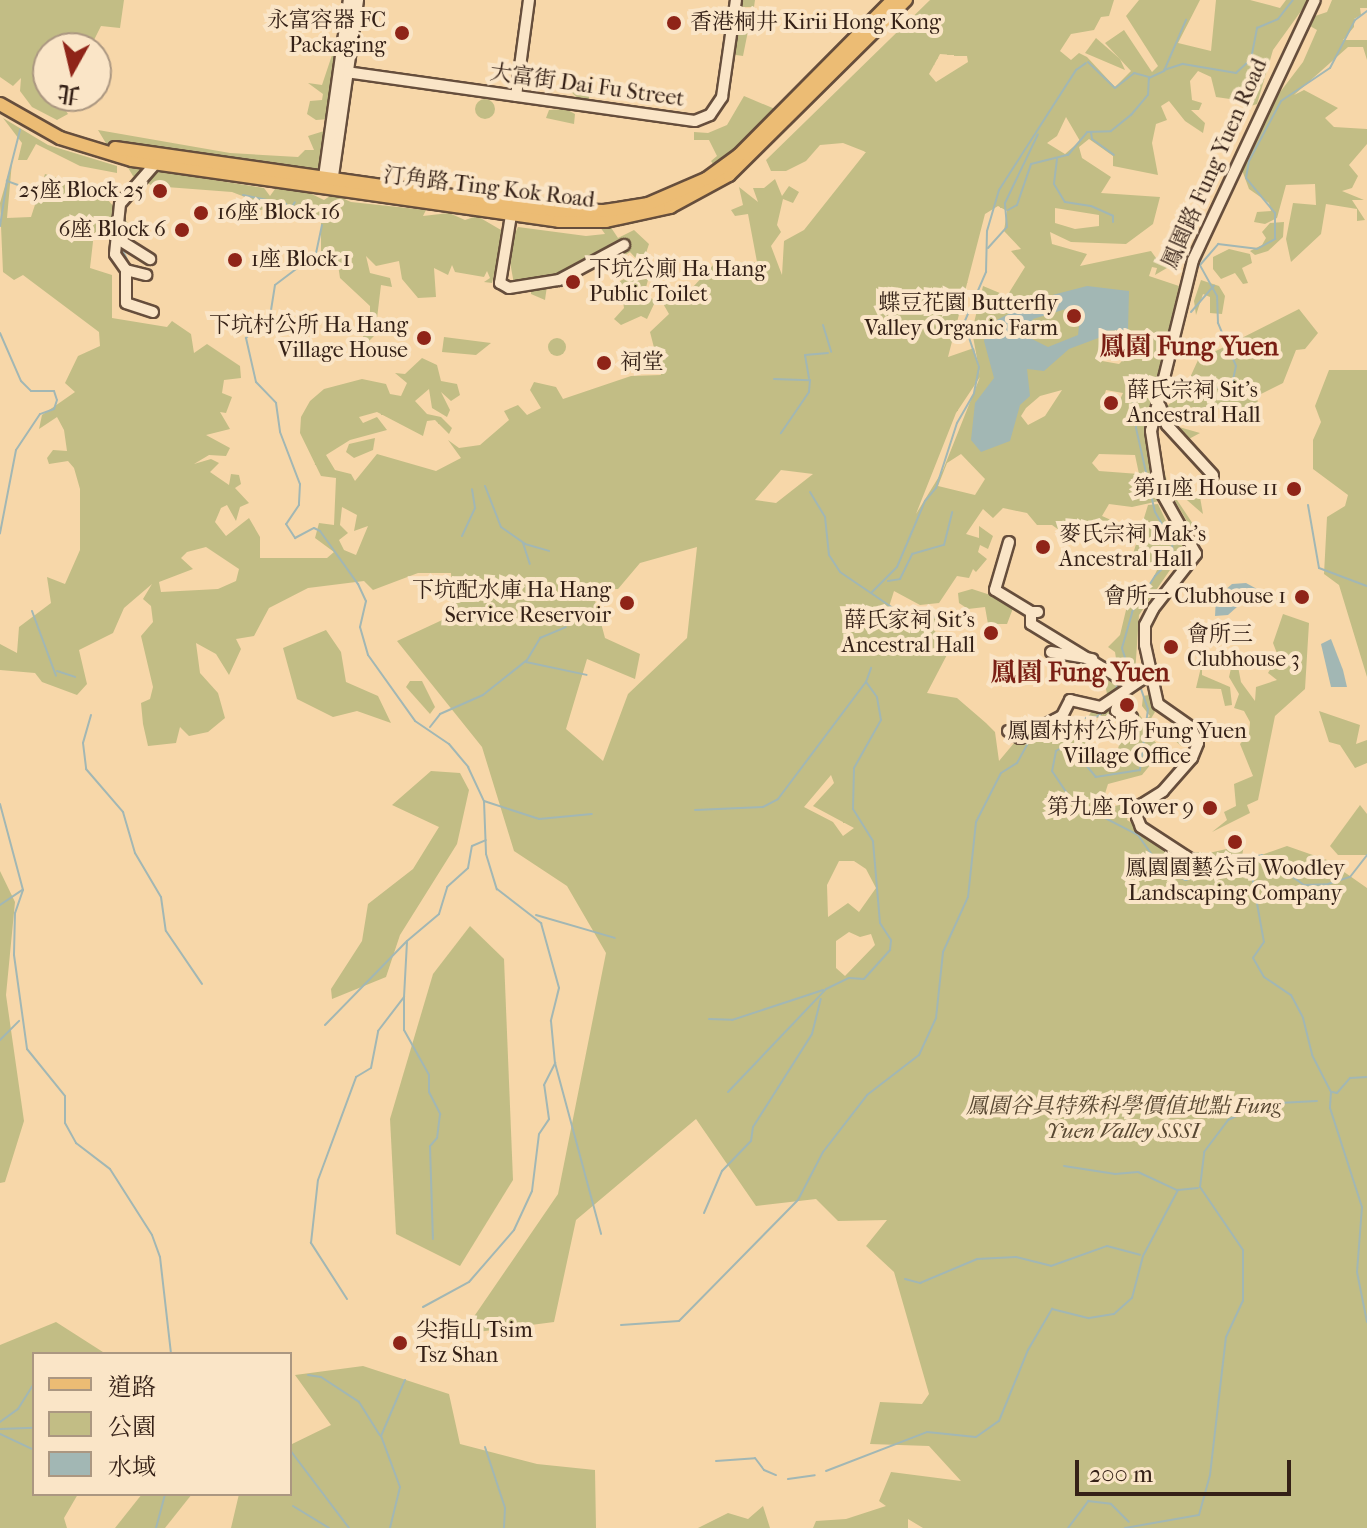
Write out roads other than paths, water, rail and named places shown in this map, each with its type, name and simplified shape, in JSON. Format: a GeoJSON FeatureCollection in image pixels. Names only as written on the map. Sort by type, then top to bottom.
{"type":"FeatureCollection","features":[{"type":"Feature","properties":{"kind":"main road","name":"汀角路 Ting Kok Road"},"geometry":{"type":"LineString","coordinates":[[512,209],[604,211],[665,198],[706,179],[748,147],[893,0]]}},
{"type":"Feature","properties":{"kind":"main road","name":"汀角路 Ting Kok Road"},"geometry":{"type":"LineString","coordinates":[[0,97],[60,130],[110,148],[328,183],[606,221],[659,211],[706,190],[756,152],[906,0]]}},
{"type":"Feature","properties":{"kind":"main road","name":"汀角路 Ting Kok Road"},"geometry":{"type":"LineString","coordinates":[[0,104],[82,147],[155,164],[328,183]]}},
{"type":"Feature","properties":{"kind":"street"},"geometry":{"type":"LineString","coordinates":[[328,183],[349,0]]}},
{"type":"Feature","properties":{"kind":"street"},"geometry":{"type":"LineString","coordinates":[[343,72],[358,0]]}},
{"type":"Feature","properties":{"kind":"street"},"geometry":{"type":"LineString","coordinates":[[516,96],[529,0]]}},
{"type":"Feature","properties":{"kind":"street","name":"大富街 Dai Fu Street"},"geometry":{"type":"LineString","coordinates":[[343,72],[703,119],[722,97],[736,0]]}},
{"type":"Feature","properties":{"kind":"street","name":"鳳園路 Fung Yuen Road"},"geometry":{"type":"LineString","coordinates":[[1151,673],[1144,638],[1147,620],[1196,554],[1167,505],[1153,467],[1151,431],[1193,260],[1315,0]]}},
{"type":"Feature","properties":{"kind":"street"},"geometry":{"type":"LineString","coordinates":[[153,312],[126,303],[126,270],[115,254],[120,204],[155,164]]}},
{"type":"Feature","properties":{"kind":"street"},"geometry":{"type":"LineString","coordinates":[[512,209],[500,283],[509,288],[559,280],[624,245]]}},
{"type":"Feature","properties":{"kind":"street"},"geometry":{"type":"LineString","coordinates":[[118,239],[150,259]]}},
{"type":"Feature","properties":{"kind":"street"},"geometry":{"type":"LineString","coordinates":[[126,270],[146,275]]}},
{"type":"Feature","properties":{"kind":"street"},"geometry":{"type":"LineString","coordinates":[[1159,400],[1167,425],[1213,475]]}},
{"type":"Feature","properties":{"kind":"street"},"geometry":{"type":"LineString","coordinates":[[1009,542],[995,590],[1035,612],[1031,624],[1094,659],[1129,684]]}},
{"type":"Feature","properties":{"kind":"street"},"geometry":{"type":"LineString","coordinates":[[1051,652],[1094,659]]}},
{"type":"Feature","properties":{"kind":"street"},"geometry":{"type":"LineString","coordinates":[[1008,731],[1020,738],[1062,716],[1070,700],[1101,707],[1118,697],[1129,684],[1151,673],[1158,704],[1191,727],[1198,747],[1170,784],[1141,805],[1137,817],[1141,827],[1190,859]]}},
{"type":"Feature","properties":{"kind":"street"},"geometry":{"type":"LineString","coordinates":[[1118,697],[1116,711],[1132,717]]}},
{"type":"Feature","properties":{"kind":"water"},"geometry":{"type":"Polygon","coordinates":[[[1087,286],[1129,291],[1128,330],[1102,331],[1101,337],[1069,349],[1044,371],[1027,369],[1030,396],[1020,405],[1010,441],[981,452],[971,440],[975,403],[994,378],[984,341],[987,325],[1037,299],[1087,286]],[[1066,309],[1033,319],[1028,337],[1048,347],[1078,335],[1080,316],[1066,309]]]}},
{"type":"Feature","properties":{"kind":"water"},"geometry":{"type":"Polygon","coordinates":[[[1246,583],[1257,589],[1228,615],[1215,616],[1216,598],[1232,584],[1246,583]]]}},
{"type":"Feature","properties":{"kind":"water"},"geometry":{"type":"Polygon","coordinates":[[[1331,639],[1347,687],[1331,687],[1321,644],[1331,639]]]}},
{"type":"Feature","properties":{"kind":"waterway"},"geometry":{"type":"LineString","coordinates":[[1164,70],[1183,64],[1236,73],[1251,59],[1257,28],[1278,19],[1293,0]]}},
{"type":"Feature","properties":{"kind":"waterway"},"geometry":{"type":"LineString","coordinates":[[1175,382],[1196,391],[1230,385],[1233,380],[1236,366],[1218,323],[1217,296],[1200,265],[1218,244],[1257,249],[1275,239],[1275,213],[1246,178],[1249,161],[1281,101],[1330,68],[1355,20],[1367,11]]}},
{"type":"Feature","properties":{"kind":"waterway"},"geometry":{"type":"LineString","coordinates":[[1008,210],[1017,205],[1031,164],[1068,155],[1087,132],[1111,131],[1131,115],[1148,95],[1149,78],[1164,71],[1186,20]]}},
{"type":"Feature","properties":{"kind":"waterway"},"geometry":{"type":"LineString","coordinates":[[1088,62],[1115,88],[1134,73],[1149,77]]}},
{"type":"Feature","properties":{"kind":"waterway"},"geometry":{"type":"LineString","coordinates":[[872,592],[897,567],[925,501],[936,488],[957,423],[974,393],[979,367],[964,323],[986,272],[987,231],[999,190],[1076,70],[1086,63]]}},
{"type":"Feature","properties":{"kind":"waterway"},"geometry":{"type":"LineString","coordinates":[[18,185],[7,181],[20,130]]}},
{"type":"Feature","properties":{"kind":"waterway"},"geometry":{"type":"LineString","coordinates":[[1091,132],[1092,139],[1114,155]]}},
{"type":"Feature","properties":{"kind":"waterway"},"geometry":{"type":"LineString","coordinates":[[988,248],[1007,227],[1005,203],[1038,134]]}},
{"type":"Feature","properties":{"kind":"waterway"},"geometry":{"type":"LineString","coordinates":[[1057,159],[1054,184],[1065,202],[1091,206],[1113,216],[1113,222]]}},
{"type":"Feature","properties":{"kind":"waterway"},"geometry":{"type":"LineString","coordinates":[[0,226],[7,181]]}},
{"type":"Feature","properties":{"kind":"waterway"},"geometry":{"type":"LineString","coordinates":[[243,195],[286,204],[290,210],[295,202]]}},
{"type":"Feature","properties":{"kind":"waterway"},"geometry":{"type":"LineString","coordinates":[[322,225],[316,254],[275,285],[270,317],[246,338],[256,382],[276,403],[280,432],[300,484],[299,505],[286,524],[295,538],[314,528],[320,531],[358,584],[366,601],[360,627],[368,655],[415,721],[449,744],[468,767],[484,801],[486,854],[497,889],[541,923],[559,988],[551,1021],[555,1063],[601,1234]]}},
{"type":"Feature","properties":{"kind":"waterway"},"geometry":{"type":"LineString","coordinates":[[121,246],[130,266]]}},
{"type":"Feature","properties":{"kind":"waterway"},"geometry":{"type":"LineString","coordinates":[[1191,312],[1214,286]]}},
{"type":"Feature","properties":{"kind":"waterway"},"geometry":{"type":"LineString","coordinates":[[823,325],[831,352]]}},
{"type":"Feature","properties":{"kind":"waterway"},"geometry":{"type":"LineString","coordinates":[[0,333],[21,381],[31,391],[54,391],[57,400],[54,409],[40,414],[16,450],[0,533]]}},
{"type":"Feature","properties":{"kind":"waterway"},"geometry":{"type":"LineString","coordinates":[[809,378],[805,355],[828,353]]}},
{"type":"Feature","properties":{"kind":"waterway"},"geometry":{"type":"LineString","coordinates":[[774,379],[810,380],[809,392],[781,433]]}},
{"type":"Feature","properties":{"kind":"waterway"},"geometry":{"type":"LineString","coordinates":[[1146,381],[1136,382],[1130,397],[1138,408],[1136,428],[1155,512],[1172,541],[1173,561]]}},
{"type":"Feature","properties":{"kind":"waterway"},"geometry":{"type":"LineString","coordinates":[[485,486],[501,527],[525,544],[549,551]]}},
{"type":"Feature","properties":{"kind":"waterway"},"geometry":{"type":"LineString","coordinates":[[462,536],[475,508],[472,489]]}},
{"type":"Feature","properties":{"kind":"waterway"},"geometry":{"type":"LineString","coordinates":[[810,492],[825,517],[829,555],[840,572],[896,610],[927,622],[945,609]]}},
{"type":"Feature","properties":{"kind":"waterway"},"geometry":{"type":"LineString","coordinates":[[1308,505],[1319,568],[1367,586]]}},
{"type":"Feature","properties":{"kind":"waterway"},"geometry":{"type":"LineString","coordinates":[[888,581],[900,579],[912,554],[944,545],[952,512]]}},
{"type":"Feature","properties":{"kind":"waterway"},"geometry":{"type":"LineString","coordinates":[[523,543],[530,564]]}},
{"type":"Feature","properties":{"kind":"waterway"},"geometry":{"type":"LineString","coordinates":[[1131,676],[1122,648],[1132,612],[1155,576],[1181,550]]}},
{"type":"Feature","properties":{"kind":"waterway"},"geometry":{"type":"LineString","coordinates":[[32,611],[56,676]]}},
{"type":"Feature","properties":{"kind":"waterway"},"geometry":{"type":"LineString","coordinates":[[430,727],[440,714],[483,695],[527,660],[540,638],[566,627]]}},
{"type":"Feature","properties":{"kind":"waterway"},"geometry":{"type":"LineString","coordinates":[[526,662],[587,675]]}},
{"type":"Feature","properties":{"kind":"waterway"},"geometry":{"type":"LineString","coordinates":[[695,810],[763,807],[778,799],[866,682],[871,668]]}},
{"type":"Feature","properties":{"kind":"waterway"},"geometry":{"type":"LineString","coordinates":[[57,671],[75,677]]}},
{"type":"Feature","properties":{"kind":"waterway"},"geometry":{"type":"LineString","coordinates":[[728,1092],[826,989],[849,978],[864,979],[890,950],[891,940],[880,923],[873,841],[853,809],[854,768],[881,720],[877,697],[866,682]]}},
{"type":"Feature","properties":{"kind":"waterway"},"geometry":{"type":"LineString","coordinates":[[1116,692],[1117,684]]}},
{"type":"Feature","properties":{"kind":"waterway"},"geometry":{"type":"LineString","coordinates":[[1140,686],[1148,709],[1140,770],[1096,777],[1068,744],[1056,751],[1052,771],[1072,801],[1138,835],[1162,869],[1186,880],[1232,860],[1262,855],[1304,885],[1328,884],[1350,877],[1367,855]]}},
{"type":"Feature","properties":{"kind":"waterway"},"geometry":{"type":"LineString","coordinates":[[1061,721],[1096,717],[1113,706]]}},
{"type":"Feature","properties":{"kind":"waterway"},"geometry":{"type":"LineString","coordinates":[[91,715],[83,743],[86,769],[123,812],[135,853],[161,897],[166,931],[202,984]]}},
{"type":"Feature","properties":{"kind":"waterway"},"geometry":{"type":"LineString","coordinates":[[621,1325],[679,1321],[798,1200],[823,1152],[867,1095],[919,1055],[936,1018],[943,952],[968,897],[976,822],[1001,773],[1017,763],[1032,736]]}},
{"type":"Feature","properties":{"kind":"waterway"},"geometry":{"type":"LineString","coordinates":[[484,801],[539,819],[592,814]]}},
{"type":"Feature","properties":{"kind":"waterway"},"geometry":{"type":"LineString","coordinates":[[0,804],[23,890],[15,913],[14,955],[27,1049],[65,1096],[65,1123],[76,1143],[110,1169],[152,1235],[160,1257],[171,1352]]}},
{"type":"Feature","properties":{"kind":"waterway"},"geometry":{"type":"LineString","coordinates":[[347,1299],[311,1243],[318,1180],[356,1077],[371,1068],[378,1031],[404,997],[407,941],[439,914],[447,887],[468,868],[472,846],[486,840]]}},
{"type":"Feature","properties":{"kind":"waterway"},"geometry":{"type":"LineString","coordinates":[[1249,859],[1264,942],[1253,958],[1264,977],[1291,995],[1303,1018],[1312,1055],[1331,1092],[1330,1108],[1362,1207],[1357,1272],[1367,1322]]}},
{"type":"Feature","properties":{"kind":"waterway"},"geometry":{"type":"LineString","coordinates":[[1170,884],[1172,876]]}},
{"type":"Feature","properties":{"kind":"waterway"},"geometry":{"type":"LineString","coordinates":[[0,905],[22,890]]}},
{"type":"Feature","properties":{"kind":"waterway"},"geometry":{"type":"LineString","coordinates":[[536,915],[615,938]]}},
{"type":"Feature","properties":{"kind":"waterway"},"geometry":{"type":"LineString","coordinates":[[325,1025],[407,941]]}},
{"type":"Feature","properties":{"kind":"waterway"},"geometry":{"type":"LineString","coordinates":[[709,1019],[732,1020],[823,990]]}},
{"type":"Feature","properties":{"kind":"waterway"},"geometry":{"type":"LineString","coordinates":[[404,997],[404,1030],[429,1075],[429,1092],[440,1114],[437,1138],[430,1146],[433,1239]]}},
{"type":"Feature","properties":{"kind":"waterway"},"geometry":{"type":"LineString","coordinates":[[704,1213],[722,1171],[751,1141],[753,1127],[812,1034],[821,999]]}},
{"type":"Feature","properties":{"kind":"waterway"},"geometry":{"type":"LineString","coordinates":[[0,1040],[19,1021]]}},
{"type":"Feature","properties":{"kind":"waterway"},"geometry":{"type":"LineString","coordinates":[[423,1307],[469,1282],[514,1230],[532,1191],[539,1134],[549,1119],[544,1085],[555,1063]]}},
{"type":"Feature","properties":{"kind":"waterway"},"geometry":{"type":"LineString","coordinates":[[1332,1092],[1337,1093],[1350,1078],[1367,1077]]}},
{"type":"Feature","properties":{"kind":"waterway"},"geometry":{"type":"LineString","coordinates":[[1125,1528],[1199,1515],[1210,1475],[1226,1337],[1243,1301],[1243,1250],[1200,1187],[1204,1152],[1228,1120],[1261,1104],[1317,1101]]}},
{"type":"Feature","properties":{"kind":"waterway"},"geometry":{"type":"LineString","coordinates":[[1064,1166],[1115,1174],[1138,1172],[1177,1190]]}},
{"type":"Feature","properties":{"kind":"waterway"},"geometry":{"type":"LineString","coordinates":[[826,1471],[927,1432],[976,1437],[999,1421],[1028,1350],[1052,1309],[1089,1318],[1114,1314],[1132,1298],[1143,1256],[1178,1190],[1198,1188]]}},
{"type":"Feature","properties":{"kind":"waterway"},"geometry":{"type":"LineString","coordinates":[[905,1279],[920,1283],[977,1259],[1016,1257],[1051,1266],[1107,1246],[1140,1255]]}},
{"type":"Feature","properties":{"kind":"waterway"},"geometry":{"type":"LineString","coordinates":[[308,1375],[321,1377],[359,1402],[380,1435]]}},
{"type":"Feature","properties":{"kind":"waterway"},"geometry":{"type":"LineString","coordinates":[[390,1528],[400,1487],[381,1436],[405,1380]]}},
{"type":"Feature","properties":{"kind":"waterway"},"geometry":{"type":"LineString","coordinates":[[0,1422],[18,1409],[32,1386]]}},
{"type":"Feature","properties":{"kind":"waterway"},"geometry":{"type":"LineString","coordinates":[[0,1429],[32,1428]]}},
{"type":"Feature","properties":{"kind":"waterway"},"geometry":{"type":"LineString","coordinates":[[0,1434],[32,1449]]}},
{"type":"Feature","properties":{"kind":"waterway"},"geometry":{"type":"LineString","coordinates":[[485,1447],[505,1508],[504,1528]]}},
{"type":"Feature","properties":{"kind":"waterway"},"geometry":{"type":"LineString","coordinates":[[292,1453],[349,1528]]}},
{"type":"Feature","properties":{"kind":"waterway"},"geometry":{"type":"LineString","coordinates":[[716,1461],[755,1458],[764,1470],[776,1475]]}},
{"type":"Feature","properties":{"kind":"waterway"},"geometry":{"type":"LineString","coordinates":[[788,1479],[815,1475]]}},
{"type":"Feature","properties":{"kind":"waterway"},"geometry":{"type":"LineString","coordinates":[[156,1528],[164,1496]]}},
{"type":"Feature","properties":{"kind":"waterway"},"geometry":{"type":"LineString","coordinates":[[1068,1528],[1088,1501],[1111,1504],[1129,1522]]}},
{"type":"Feature","properties":{"kind":"waterway"},"geometry":{"type":"LineString","coordinates":[[293,1506],[329,1528]]}},
{"type":"Feature","properties":{"kind":"place","name":"香港桐井 Kirii Hong Kong"},"geometry":{"type":"Point","coordinates":[674,23]}},
{"type":"Feature","properties":{"kind":"place","name":"永富容器 FC Packaging"},"geometry":{"type":"Point","coordinates":[402,33]}},
{"type":"Feature","properties":{"kind":"place","name":"25座 Block 25"},"geometry":{"type":"Point","coordinates":[160,191]}},
{"type":"Feature","properties":{"kind":"place","name":"16座 Block 16"},"geometry":{"type":"Point","coordinates":[201,213]}},
{"type":"Feature","properties":{"kind":"place","name":"6座 Block 6"},"geometry":{"type":"Point","coordinates":[182,230]}},
{"type":"Feature","properties":{"kind":"place","name":"1座 Block 1"},"geometry":{"type":"Point","coordinates":[235,260]}},
{"type":"Feature","properties":{"kind":"place","name":"下坑公廁 Ha Hang Public Toilet"},"geometry":{"type":"Point","coordinates":[573,282]}},
{"type":"Feature","properties":{"kind":"place","name":"蝶豆花園 Butterfly Valley Organic Farm"},"geometry":{"type":"Point","coordinates":[1074,316]}},
{"type":"Feature","properties":{"kind":"place","name":"下坑村公所 Ha Hang Village House"},"geometry":{"type":"Point","coordinates":[424,338]}},
{"type":"Feature","properties":{"kind":"place","name":"祠堂"},"geometry":{"type":"Point","coordinates":[604,363]}},
{"type":"Feature","properties":{"kind":"place","name":"薛氏宗祠 Sit's Ancestral Hall"},"geometry":{"type":"Point","coordinates":[1111,403]}},
{"type":"Feature","properties":{"kind":"place","name":"第11座 House 11"},"geometry":{"type":"Point","coordinates":[1294,489]}},
{"type":"Feature","properties":{"kind":"place","name":"麥氏宗祠 Mak's Ancestral Hall"},"geometry":{"type":"Point","coordinates":[1043,547]}},
{"type":"Feature","properties":{"kind":"place","name":"會所一 Clubhouse 1"},"geometry":{"type":"Point","coordinates":[1302,597]}},
{"type":"Feature","properties":{"kind":"place","name":"下坑配水庫 Ha Hang Service Reservoir"},"geometry":{"type":"Point","coordinates":[627,603]}},
{"type":"Feature","properties":{"kind":"place","name":"薛氏家祠 Sit's Ancestral Hall"},"geometry":{"type":"Point","coordinates":[991,633]}},
{"type":"Feature","properties":{"kind":"place","name":"會所三 Clubhouse 3"},"geometry":{"type":"Point","coordinates":[1171,647]}},
{"type":"Feature","properties":{"kind":"place","name":"鳳園村村公所 Fung Yuen Village Office"},"geometry":{"type":"Point","coordinates":[1127,705]}},
{"type":"Feature","properties":{"kind":"place","name":"第九座 Tower 9"},"geometry":{"type":"Point","coordinates":[1210,808]}},
{"type":"Feature","properties":{"kind":"place","name":"鳳園園藝公司 Woodley Landscaping Company"},"geometry":{"type":"Point","coordinates":[1235,842]}},
{"type":"Feature","properties":{"kind":"place","name":"尖指山 Tsim Tsz Shan"},"geometry":{"type":"Point","coordinates":[400,1343]}},
{"type":"Feature","properties":{"kind":"district","name":"鳳園 Fung Yuen"},"geometry":{"type":"Point","coordinates":[1189,347]}},
{"type":"Feature","properties":{"kind":"district","name":"鳳園 Fung Yuen"},"geometry":{"type":"Point","coordinates":[1080,673]}},
{"type":"Feature","properties":{"kind":"park label","name":"鳳園谷具特殊科學價值地點 Fung Yuen Valley SSSI"},"geometry":{"type":"Point","coordinates":[1123,1118]}}]}
